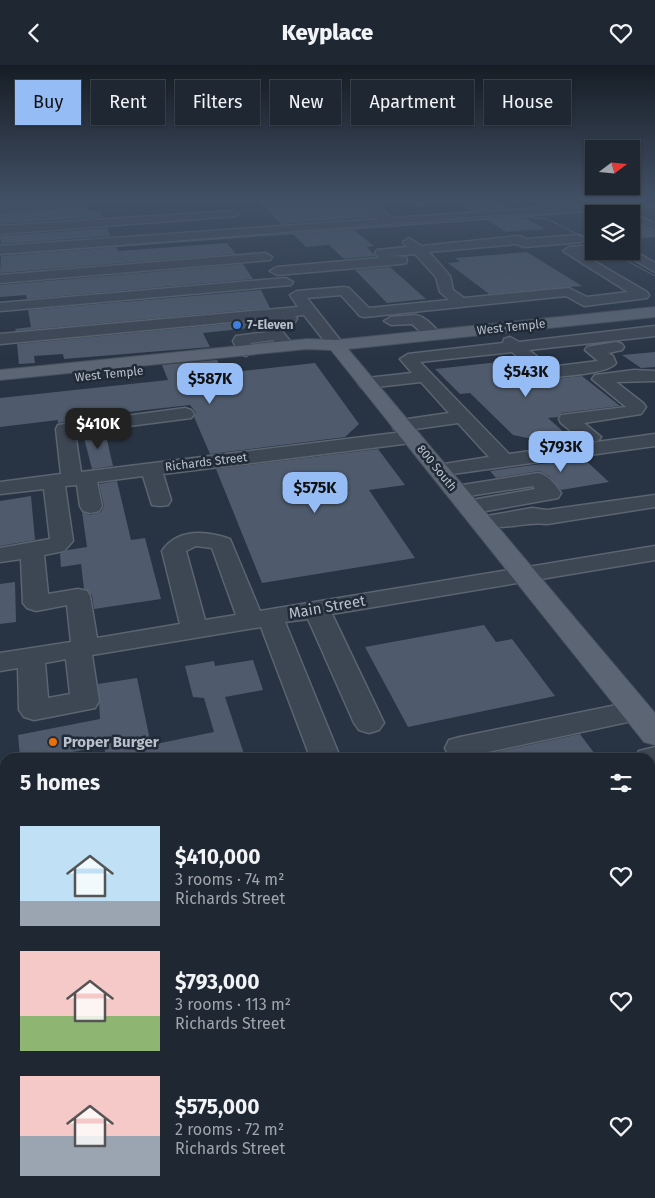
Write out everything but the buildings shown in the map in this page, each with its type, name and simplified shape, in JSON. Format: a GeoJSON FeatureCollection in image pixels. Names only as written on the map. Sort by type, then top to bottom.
{"type":"FeatureCollection","features":[{"type":"Feature","properties":{"kind":"main road","name":"West Temple"},"geometry":{"type":"LineString","coordinates":[[0,375],[246,351],[282,341],[336,345],[655,312]]}},
{"type":"Feature","properties":{"kind":"main road","name":"West Temple"},"geometry":{"type":"LineString","coordinates":[[0,383],[308,353],[336,345]]}},
{"type":"Feature","properties":{"kind":"main road","name":"800 South"},"geometry":{"type":"LineString","coordinates":[[336,345],[655,735]]}},
{"type":"Feature","properties":{"kind":"street"},"geometry":{"type":"LineString","coordinates":[[0,257],[44,253]]}},
{"type":"Feature","properties":{"kind":"street","name":"800 South"},"geometry":{"type":"LineString","coordinates":[[263,253],[297,295],[315,313],[336,345]]}},
{"type":"Feature","properties":{"kind":"street"},"geometry":{"type":"LineString","coordinates":[[0,307],[281,276],[390,261],[431,253]]}},
{"type":"Feature","properties":{"kind":"street"},"geometry":{"type":"LineString","coordinates":[[569,292],[584,302],[642,295],[572,253]]}},
{"type":"Feature","properties":{"kind":"street"},"geometry":{"type":"LineString","coordinates":[[423,254],[443,276],[447,292],[460,303]]}},
{"type":"Feature","properties":{"kind":"street"},"geometry":{"type":"LineString","coordinates":[[0,279],[266,257]]}},
{"type":"Feature","properties":{"kind":"street"},"geometry":{"type":"LineString","coordinates":[[620,260],[655,283]]}},
{"type":"Feature","properties":{"kind":"street"},"geometry":{"type":"LineString","coordinates":[[629,260],[655,268]]}},
{"type":"Feature","properties":{"kind":"street"},"geometry":{"type":"LineString","coordinates":[[342,311],[460,303],[626,285]]}},
{"type":"Feature","properties":{"kind":"street"},"geometry":{"type":"LineString","coordinates":[[297,295],[344,291],[374,322],[416,319],[433,335]]}},
{"type":"Feature","properties":{"kind":"street"},"geometry":{"type":"LineString","coordinates":[[542,295],[581,320]]}},
{"type":"Feature","properties":{"kind":"street"},"geometry":{"type":"LineString","coordinates":[[0,339],[315,313]]}},
{"type":"Feature","properties":{"kind":"street"},"geometry":{"type":"LineString","coordinates":[[282,341],[267,322],[315,313]]}},
{"type":"Feature","properties":{"kind":"street"},"geometry":{"type":"LineString","coordinates":[[494,329],[546,373],[608,363],[606,359],[593,350],[655,342]]}},
{"type":"Feature","properties":{"kind":"street"},"geometry":{"type":"LineString","coordinates":[[504,461],[408,359],[655,331]]}},
{"type":"Feature","properties":{"kind":"street"},"geometry":{"type":"LineString","coordinates":[[655,376],[634,375],[601,379],[617,391],[655,432]]}},
{"type":"Feature","properties":{"kind":"street"},"geometry":{"type":"LineString","coordinates":[[367,383],[423,377]]}},
{"type":"Feature","properties":{"kind":"street"},"geometry":{"type":"LineString","coordinates":[[617,391],[655,387]]}},
{"type":"Feature","properties":{"kind":"street"},"geometry":{"type":"LineString","coordinates":[[591,437],[568,419],[598,415],[655,400]]}},
{"type":"Feature","properties":{"kind":"street"},"geometry":{"type":"LineString","coordinates":[[0,555],[56,546],[62,541],[71,479],[64,429],[185,415]]}},
{"type":"Feature","properties":{"kind":"street"},"geometry":{"type":"LineString","coordinates":[[598,415],[620,434]]}},
{"type":"Feature","properties":{"kind":"street","name":"Richards Street"},"geometry":{"type":"LineString","coordinates":[[0,488],[152,469],[406,431],[461,417]]}},
{"type":"Feature","properties":{"kind":"street"},"geometry":{"type":"LineString","coordinates":[[438,470],[504,461],[653,451]]}},
{"type":"Feature","properties":{"kind":"street"},"geometry":{"type":"LineString","coordinates":[[152,469],[160,500]]}},
{"type":"Feature","properties":{"kind":"street"},"geometry":{"type":"LineString","coordinates":[[71,479],[91,506]]}},
{"type":"Feature","properties":{"kind":"street"},"geometry":{"type":"LineString","coordinates":[[469,507],[547,517],[655,501]]}},
{"type":"Feature","properties":{"kind":"street"},"geometry":{"type":"LineString","coordinates":[[195,630],[174,551],[177,545],[184,542],[208,540],[222,544],[260,619],[323,753]]}},
{"type":"Feature","properties":{"kind":"street"},"geometry":{"type":"LineString","coordinates":[[31,657],[34,710],[85,701],[78,596],[36,603],[32,551]]}},
{"type":"Feature","properties":{"kind":"street","name":"Main Street"},"geometry":{"type":"LineString","coordinates":[[0,662],[655,553]]}},
{"type":"Feature","properties":{"kind":"street"},"geometry":{"type":"LineString","coordinates":[[317,609],[369,723]]}},
{"type":"Feature","properties":{"kind":"street"},"geometry":{"type":"LineString","coordinates":[[460,748],[636,711]]}},
{"type":"Feature","properties":{"kind":"tram line"},"geometry":{"type":"LineString","coordinates":[[0,255],[27,253]]}},
{"type":"Feature","properties":{"kind":"tram line"},"geometry":{"type":"LineString","coordinates":[[626,260],[655,276]]}},
{"type":"Feature","properties":{"kind":"place","name":"7-Eleven"},"geometry":{"type":"Point","coordinates":[237,325]}},
{"type":"Feature","properties":{"kind":"place","name":"Proper Burger"},"geometry":{"type":"Point","coordinates":[53,742]}}]}
